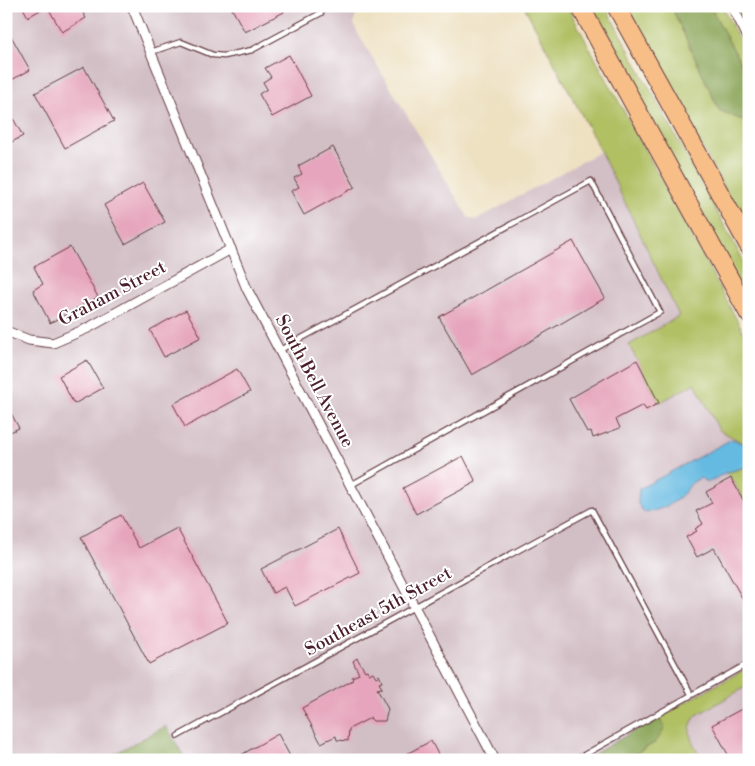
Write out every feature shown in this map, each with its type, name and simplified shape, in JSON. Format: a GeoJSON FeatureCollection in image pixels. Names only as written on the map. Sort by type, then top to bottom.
{"type":"FeatureCollection","features":[{"type":"Feature","properties":{"kind":"highway"},"geometry":{"type":"LineString","coordinates":[[580,6],[749,314]]}},
{"type":"Feature","properties":{"kind":"highway"},"geometry":{"type":"LineString","coordinates":[[616,6],[749,246]]}},
{"type":"Feature","properties":{"kind":"street","name":"South Bell Avenue"},"geometry":{"type":"LineString","coordinates":[[132,6],[247,289],[495,760]]}},
{"type":"Feature","properties":{"kind":"street"},"geometry":{"type":"LineString","coordinates":[[732,6],[749,39]]}},
{"type":"Feature","properties":{"kind":"street","name":"Graham Street"},"geometry":{"type":"LineString","coordinates":[[6,330],[29,340],[53,343],[88,328],[230,249]]}},
{"type":"Feature","properties":{"kind":"lane"},"geometry":{"type":"LineString","coordinates":[[150,52],[181,42],[213,55],[224,56],[252,50],[321,13]]}},
{"type":"Feature","properties":{"kind":"lane"},"geometry":{"type":"LineString","coordinates":[[280,350],[590,181],[660,312],[351,485]]}},
{"type":"Feature","properties":{"kind":"lane","name":"Southeast 5th Street"},"geometry":{"type":"LineString","coordinates":[[178,736],[592,510],[691,694]]}},
{"type":"Feature","properties":{"kind":"lane"},"geometry":{"type":"LineString","coordinates":[[575,760],[749,663]]}},
{"type":"Feature","properties":{"kind":"shaded area"},"geometry":{"type":"Polygon","coordinates":[[[6,6],[369,6],[356,14],[354,23],[357,32],[468,217],[476,220],[601,151],[749,423],[749,760],[186,760],[166,726],[103,760],[6,760],[6,6]]]}},
{"type":"Feature","properties":{"kind":"green space"},"geometry":{"type":"Polygon","coordinates":[[[524,6],[567,6],[749,342],[749,446],[719,430],[695,383],[659,403],[629,345],[679,316],[597,144],[524,6]]]}},
{"type":"Feature","properties":{"kind":"green space"},"geometry":{"type":"Polygon","coordinates":[[[588,6],[605,6],[749,271],[749,303],[588,6]]]}},
{"type":"Feature","properties":{"kind":"green space"},"geometry":{"type":"Polygon","coordinates":[[[625,6],[671,6],[719,110],[749,123],[749,234],[625,6]]]}},
{"type":"Feature","properties":{"kind":"green space"},"geometry":{"type":"Polygon","coordinates":[[[671,6],[710,6],[749,79],[749,123],[719,110],[671,6]]]}},
{"type":"Feature","properties":{"kind":"green space"},"geometry":{"type":"Polygon","coordinates":[[[710,6],[722,6],[749,59],[749,79],[710,6]]]}},
{"type":"Feature","properties":{"kind":"green space"},"geometry":{"type":"Polygon","coordinates":[[[734,6],[744,6],[749,16],[749,35],[734,6]]]}},
{"type":"Feature","properties":{"kind":"green space"},"geometry":{"type":"Polygon","coordinates":[[[749,466],[749,510],[731,478],[726,473],[749,466]]]}},
{"type":"Feature","properties":{"kind":"green space"},"geometry":{"type":"Polygon","coordinates":[[[749,667],[749,685],[697,715],[693,721],[690,732],[691,737],[702,760],[624,760],[656,742],[660,720],[655,719],[749,667]]]}},
{"type":"Feature","properties":{"kind":"green space"},"geometry":{"type":"Polygon","coordinates":[[[655,719],[660,720],[665,728],[656,742],[624,760],[584,760],[655,719]]]}},
{"type":"Feature","properties":{"kind":"green space"},"geometry":{"type":"Polygon","coordinates":[[[166,726],[186,760],[103,760],[166,726]]]}},
{"type":"Feature","properties":{"kind":"water"},"geometry":{"type":"Polygon","coordinates":[[[732,439],[749,446],[749,466],[725,473],[707,483],[701,478],[692,483],[679,498],[670,504],[654,511],[644,512],[638,504],[639,489],[732,439]]]}},
{"type":"Feature","properties":{"kind":"building"},"geometry":{"type":"Polygon","coordinates":[[[22,6],[47,6],[28,17],[22,6]]]}},
{"type":"Feature","properties":{"kind":"building"},"geometry":{"type":"Polygon","coordinates":[[[47,6],[79,6],[86,18],[62,32],[47,6]]]}},
{"type":"Feature","properties":{"kind":"building"},"geometry":{"type":"Polygon","coordinates":[[[237,6],[281,6],[284,12],[245,32],[232,9],[237,6]]]}},
{"type":"Feature","properties":{"kind":"building"},"geometry":{"type":"Polygon","coordinates":[[[6,27],[30,70],[6,83],[6,27]]]}},
{"type":"Feature","properties":{"kind":"building"},"geometry":{"type":"Polygon","coordinates":[[[289,55],[311,96],[272,117],[259,94],[267,89],[263,82],[271,77],[265,68],[289,55]]]}},
{"type":"Feature","properties":{"kind":"building"},"geometry":{"type":"Polygon","coordinates":[[[84,67],[114,121],[65,148],[35,93],[84,67]]]}},
{"type":"Feature","properties":{"kind":"building"},"geometry":{"type":"Polygon","coordinates":[[[11,115],[23,136],[6,145],[6,118],[11,115]]]}},
{"type":"Feature","properties":{"kind":"building"},"geometry":{"type":"Polygon","coordinates":[[[333,147],[355,187],[304,215],[291,191],[299,187],[294,178],[302,174],[298,166],[333,147]]]}},
{"type":"Feature","properties":{"kind":"building"},"geometry":{"type":"Polygon","coordinates":[[[143,183],[165,222],[125,244],[104,205],[143,183]]]}},
{"type":"Feature","properties":{"kind":"building"},"geometry":{"type":"Polygon","coordinates":[[[573,241],[605,298],[472,375],[439,317],[573,241]]]}},
{"type":"Feature","properties":{"kind":"building"},"geometry":{"type":"Polygon","coordinates":[[[70,247],[98,297],[50,323],[33,290],[43,284],[34,267],[70,247]]]}},
{"type":"Feature","properties":{"kind":"building"},"geometry":{"type":"Polygon","coordinates":[[[186,310],[201,337],[164,357],[150,330],[186,310]]]}},
{"type":"Feature","properties":{"kind":"building"},"geometry":{"type":"Polygon","coordinates":[[[87,360],[103,388],[74,404],[59,376],[87,360]]]}},
{"type":"Feature","properties":{"kind":"building"},"geometry":{"type":"Polygon","coordinates":[[[637,360],[659,403],[646,410],[643,405],[616,419],[620,428],[593,438],[591,431],[587,432],[569,399],[637,360]]]}},
{"type":"Feature","properties":{"kind":"building"},"geometry":{"type":"Polygon","coordinates":[[[237,369],[250,392],[185,427],[173,404],[237,369]]]}},
{"type":"Feature","properties":{"kind":"building"},"geometry":{"type":"Polygon","coordinates":[[[6,404],[19,428],[6,434],[6,404]]]}},
{"type":"Feature","properties":{"kind":"building"},"geometry":{"type":"Polygon","coordinates":[[[463,456],[476,482],[416,514],[403,488],[463,456]]]}},
{"type":"Feature","properties":{"kind":"building"},"geometry":{"type":"Polygon","coordinates":[[[731,478],[749,510],[749,610],[714,548],[697,557],[686,537],[697,531],[695,529],[703,524],[696,511],[712,503],[706,492],[731,478]]]}},
{"type":"Feature","properties":{"kind":"building"},"geometry":{"type":"Polygon","coordinates":[[[121,515],[139,548],[177,528],[228,623],[149,664],[81,537],[121,515]]]}},
{"type":"Feature","properties":{"kind":"building"},"geometry":{"type":"Polygon","coordinates":[[[338,529],[360,573],[295,606],[285,587],[273,593],[261,569],[338,529]]]}},
{"type":"Feature","properties":{"kind":"building"},"geometry":{"type":"Polygon","coordinates":[[[357,658],[365,671],[367,670],[369,674],[373,672],[376,677],[379,675],[382,682],[379,683],[382,688],[377,689],[388,709],[385,721],[373,721],[370,718],[349,729],[348,741],[337,740],[336,736],[321,743],[302,708],[353,680],[352,677],[359,674],[353,661],[357,658]]]}},
{"type":"Feature","properties":{"kind":"building"},"geometry":{"type":"Polygon","coordinates":[[[749,705],[749,760],[731,760],[712,725],[749,705]]]}},
{"type":"Feature","properties":{"kind":"building"},"geometry":{"type":"Polygon","coordinates":[[[278,734],[290,756],[284,760],[232,760],[278,734]]]}},
{"type":"Feature","properties":{"kind":"building"},"geometry":{"type":"Polygon","coordinates":[[[431,741],[441,760],[395,760],[431,741]]]}}]}
